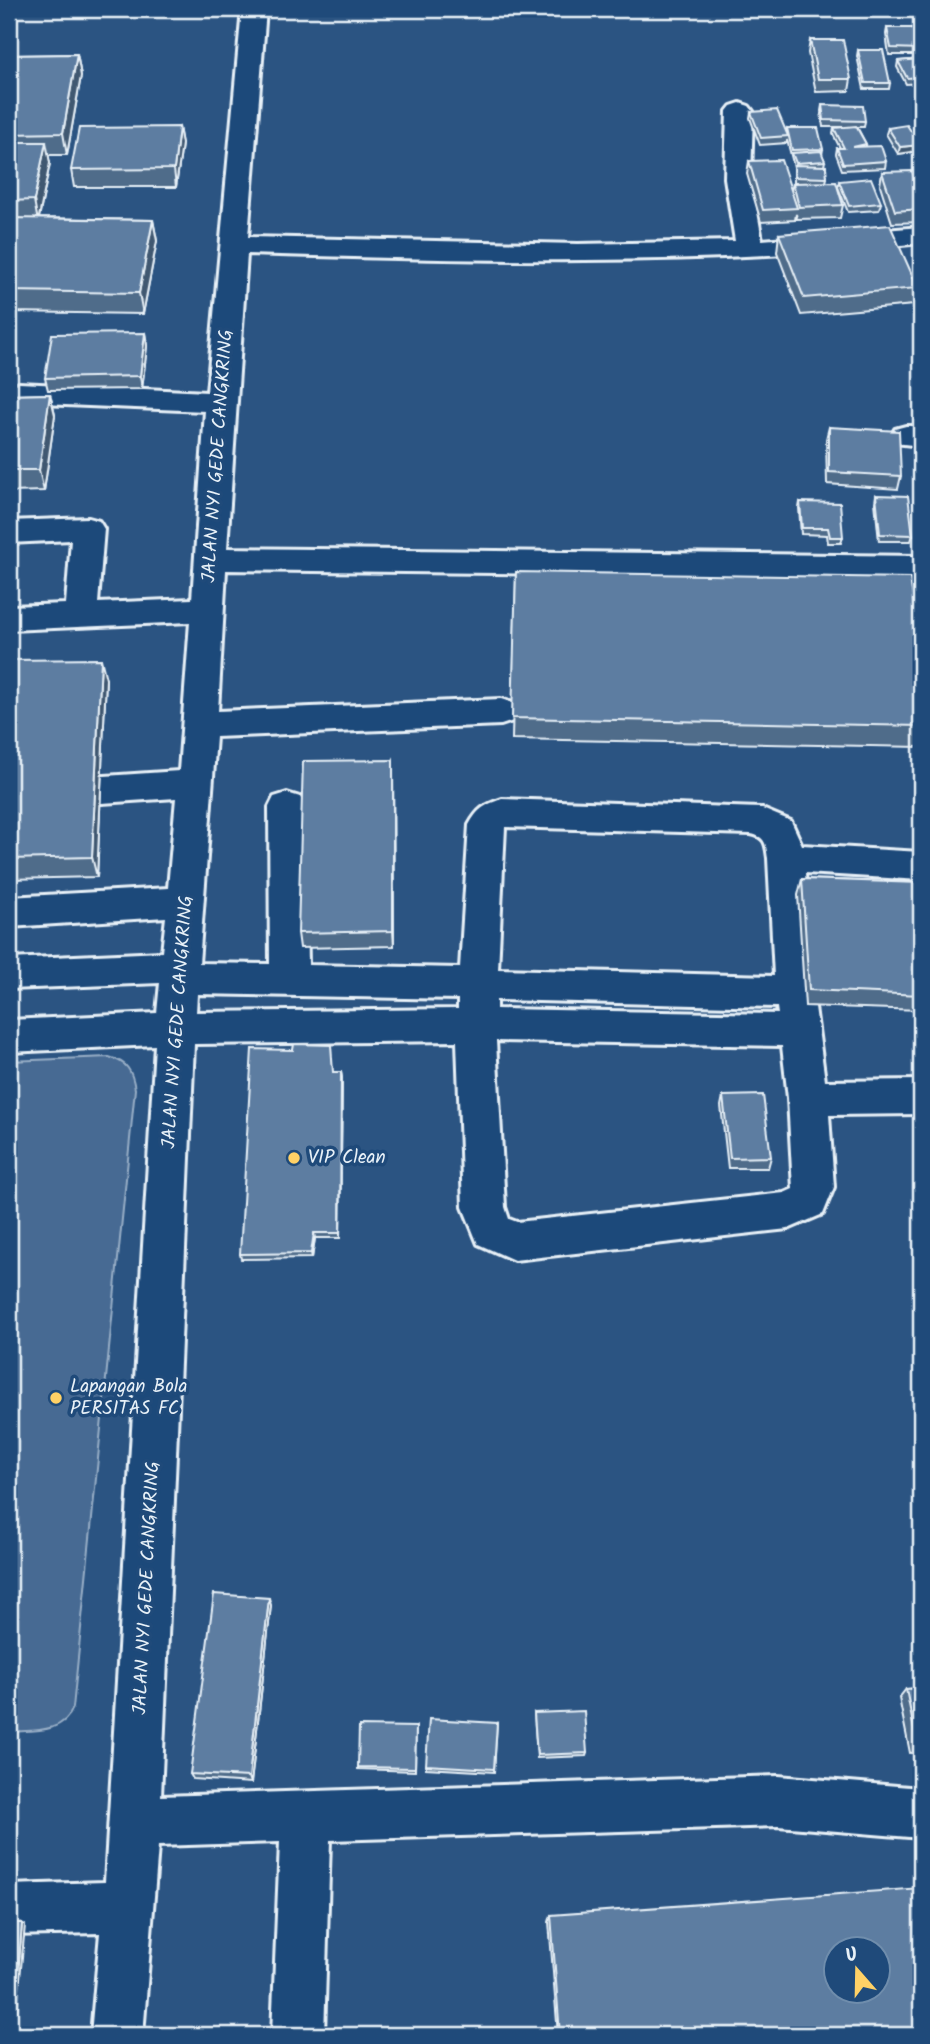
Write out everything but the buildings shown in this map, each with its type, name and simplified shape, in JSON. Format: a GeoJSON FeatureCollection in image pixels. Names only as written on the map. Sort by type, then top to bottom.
{"type":"FeatureCollection","features":[{"type":"Feature","properties":{"kind":"street","name":"JALAN NYI GEDE CANGKRING"},"geometry":{"type":"LineString","coordinates":[[117,2035],[135,1822],[175,1028],[200,725],[221,401],[254,9]]}},
{"type":"Feature","properties":{"kind":"street"},"geometry":{"type":"LineString","coordinates":[[740,111],[738,178],[750,249]]}},
{"type":"Feature","properties":{"kind":"street"},"geometry":{"type":"LineString","coordinates":[[234,245],[484,253],[829,246],[921,235]]}},
{"type":"Feature","properties":{"kind":"street"},"geometry":{"type":"LineString","coordinates":[[19,393],[180,402],[221,401]]}},
{"type":"Feature","properties":{"kind":"street"},"geometry":{"type":"LineString","coordinates":[[9,532],[89,528],[81,615]]}},
{"type":"Feature","properties":{"kind":"street"},"geometry":{"type":"LineString","coordinates":[[209,559],[921,567]]}},
{"type":"Feature","properties":{"kind":"street"},"geometry":{"type":"LineString","coordinates":[[9,618],[207,610]]}},
{"type":"Feature","properties":{"kind":"street"},"geometry":{"type":"LineString","coordinates":[[200,725],[501,712]]}},
{"type":"Feature","properties":{"kind":"street"},"geometry":{"type":"LineString","coordinates":[[9,749],[44,748],[41,794],[195,783]]}},
{"type":"Feature","properties":{"kind":"street"},"geometry":{"type":"LineString","coordinates":[[287,807],[289,982]]}},
{"type":"Feature","properties":{"kind":"street"},"geometry":{"type":"LineString","coordinates":[[502,813],[751,820],[772,824],[784,836],[794,992],[808,1098],[814,1187],[809,1202],[788,1211],[514,1241],[493,1231],[484,1208],[476,1023],[477,984],[487,825],[492,817],[502,813]]}},
{"type":"Feature","properties":{"kind":"street"},"geometry":{"type":"LineString","coordinates":[[786,858],[921,866]]}},
{"type":"Feature","properties":{"kind":"street"},"geometry":{"type":"LineString","coordinates":[[9,912],[186,902]]}},
{"type":"Feature","properties":{"kind":"street"},"geometry":{"type":"LineString","coordinates":[[9,974],[180,973],[289,982],[794,992]]}},
{"type":"Feature","properties":{"kind":"street"},"geometry":{"type":"LineString","coordinates":[[335,1026],[339,982]]}},
{"type":"Feature","properties":{"kind":"street"},"geometry":{"type":"LineString","coordinates":[[9,1036],[61,1036],[175,1028],[476,1023],[798,1030]]}},
{"type":"Feature","properties":{"kind":"street"},"geometry":{"type":"LineString","coordinates":[[808,1098],[921,1097]]}},
{"type":"Feature","properties":{"kind":"street"},"geometry":{"type":"LineString","coordinates":[[135,1822],[306,1819],[778,1801],[921,1813]]}},
{"type":"Feature","properties":{"kind":"street"},"geometry":{"type":"LineString","coordinates":[[298,2035],[306,1819]]}},
{"type":"Feature","properties":{"kind":"street"},"geometry":{"type":"LineString","coordinates":[[9,1910],[128,1907]]}},
{"type":"Feature","properties":{"kind":"shaded area","name":"Lapangan Bola PERSITAS FC"},"geometry":{"type":"Polygon","coordinates":[[[109,1057],[128,1068],[135,1089],[73,1708],[62,1722],[46,1729],[9,1732],[9,1061],[109,1057]]]}},
{"type":"Feature","properties":{"kind":"place","name":"VIP Clean"},"geometry":{"type":"Point","coordinates":[294,1158]}},
{"type":"Feature","properties":{"kind":"place","name":"Lapangan Bola PERSITAS FC"},"geometry":{"type":"Point","coordinates":[56,1398]}}]}
